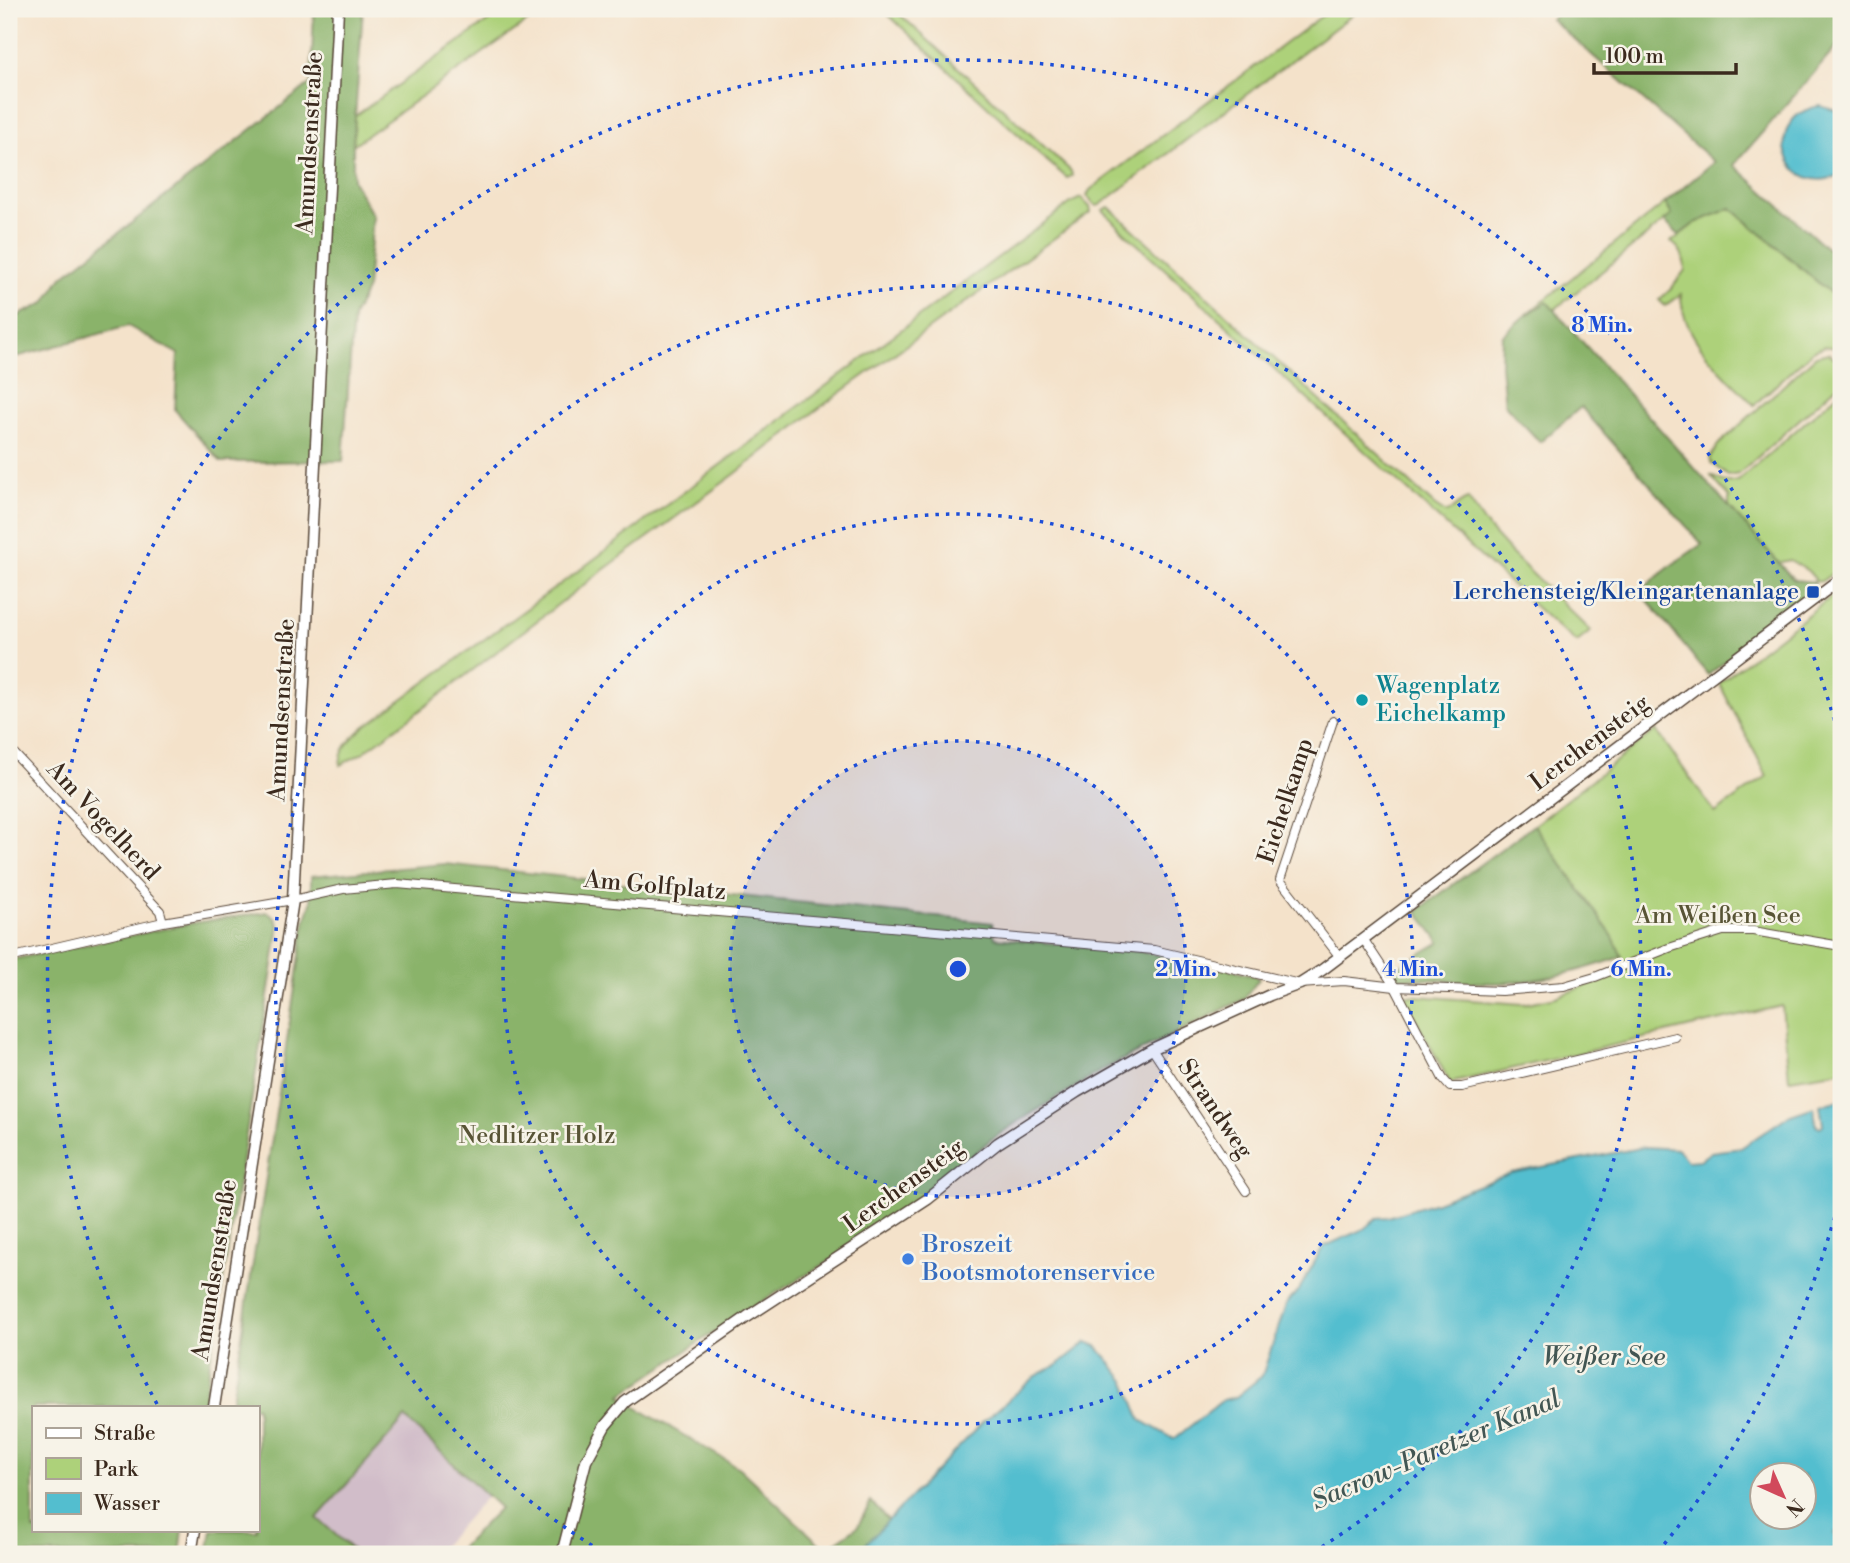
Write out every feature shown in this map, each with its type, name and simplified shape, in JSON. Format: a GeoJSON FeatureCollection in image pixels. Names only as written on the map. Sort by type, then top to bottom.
{"type":"FeatureCollection","features":[{"type":"Feature","properties":{"kind":"street","name":"Amundsenstraße"},"geometry":{"type":"LineString","coordinates":[[215,1406],[293,900],[338,9]]}},
{"type":"Feature","properties":{"kind":"street","name":"Lerchensteig"},"geometry":{"type":"LineString","coordinates":[[562,1554],[586,1461],[605,1426],[625,1402],[756,1311],[928,1199],[998,1143],[1077,1092],[1152,1049],[1300,984],[1340,957],[1841,579]]}},
{"type":"Feature","properties":{"kind":"street","name":"Eichelkamp"},"geometry":{"type":"LineString","coordinates":[[1333,721],[1280,880],[1340,957]]}},
{"type":"Feature","properties":{"kind":"street","name":"Am Vogelherd"},"geometry":{"type":"LineString","coordinates":[[9,748],[160,911],[163,922]]}},
{"type":"Feature","properties":{"kind":"street","name":"Am Golfplatz"},"geometry":{"type":"LineString","coordinates":[[9,958],[163,922],[343,889],[397,884],[1154,950],[1300,984],[1344,981],[1395,987],[1501,991],[1564,986],[1723,931],[1753,930],[1841,946]]}},
{"type":"Feature","properties":{"kind":"street"},"geometry":{"type":"LineString","coordinates":[[1364,940],[1395,987],[1443,1079],[1450,1087],[1462,1087],[1675,1037]]}},
{"type":"Feature","properties":{"kind":"street","name":"Strandweg"},"geometry":{"type":"LineString","coordinates":[[1152,1049],[1246,1191]]}},
{"type":"Feature","properties":{"kind":"street"},"geometry":{"type":"LineString","coordinates":[[191,1554],[195,1532]]}},
{"type":"Feature","properties":{"kind":"shaded area"},"geometry":{"type":"Polygon","coordinates":[[[405,1418],[487,1496],[435,1554],[357,1554],[316,1519],[405,1418]]]}},
{"type":"Feature","properties":{"kind":"green space"},"geometry":{"type":"Polygon","coordinates":[[[314,9],[363,9],[353,180],[373,216],[367,288],[353,317],[343,461],[221,462],[175,410],[178,354],[128,326],[9,359],[9,320],[45,303],[61,278],[311,83],[314,9]]]}},
{"type":"Feature","properties":{"kind":"green space"},"geometry":{"type":"Polygon","coordinates":[[[505,9],[545,9],[353,145],[355,116],[505,9]]]}},
{"type":"Feature","properties":{"kind":"green space"},"geometry":{"type":"Polygon","coordinates":[[[882,9],[894,9],[1071,171],[1072,176],[1067,178],[1047,161],[882,9]]]}},
{"type":"Feature","properties":{"kind":"green space"},"geometry":{"type":"Polygon","coordinates":[[[1331,9],[1360,9],[1100,205],[1096,206],[1087,196],[1090,190],[1331,9]]]}},
{"type":"Feature","properties":{"kind":"green space"},"geometry":{"type":"Polygon","coordinates":[[[1563,9],[1841,9],[1841,42],[1734,165],[1841,261],[1841,302],[1731,208],[1695,223],[1679,235],[1664,221],[1672,215],[1665,203],[1714,162],[1551,19],[1563,9]]]}},
{"type":"Feature","properties":{"kind":"green space"},"geometry":{"type":"Polygon","coordinates":[[[1081,198],[1091,212],[814,412],[410,718],[361,754],[340,765],[345,748],[364,727],[581,569],[1072,202],[1081,198]]]}},
{"type":"Feature","properties":{"kind":"green space"},"geometry":{"type":"Polygon","coordinates":[[[1665,203],[1672,215],[1554,310],[1547,303],[1522,318],[1665,203]]]}},
{"type":"Feature","properties":{"kind":"green space"},"geometry":{"type":"Polygon","coordinates":[[[1109,207],[1434,505],[1446,513],[1468,499],[1489,529],[1511,553],[1591,631],[1577,642],[1561,630],[1125,233],[1103,210],[1109,207]]]}},
{"type":"Feature","properties":{"kind":"green space"},"geometry":{"type":"Polygon","coordinates":[[[1731,208],[1841,302],[1841,349],[1825,346],[1813,351],[1754,405],[1696,341],[1688,326],[1681,294],[1665,306],[1659,300],[1685,270],[1682,254],[1671,242],[1695,223],[1731,208]]]}},
{"type":"Feature","properties":{"kind":"green space"},"geometry":{"type":"Polygon","coordinates":[[[1547,302],[1794,580],[1814,582],[1814,588],[1800,603],[1708,675],[1640,591],[1702,544],[1581,407],[1540,442],[1505,405],[1501,365],[1502,336],[1522,318],[1547,302]]]}},
{"type":"Feature","properties":{"kind":"green space"},"geometry":{"type":"Polygon","coordinates":[[[1828,353],[1841,362],[1841,382],[1739,474],[1728,476],[1711,463],[1710,458],[1718,445],[1816,356],[1828,353]]]}},
{"type":"Feature","properties":{"kind":"green space"},"geometry":{"type":"Polygon","coordinates":[[[1841,391],[1841,567],[1822,581],[1814,582],[1815,579],[1808,571],[1790,560],[1778,563],[1729,507],[1729,497],[1710,475],[1724,481],[1738,481],[1841,391]]]}},
{"type":"Feature","properties":{"kind":"green space","name":"Am Weißen See"},"geometry":{"type":"Polygon","coordinates":[[[1841,589],[1841,1071],[1789,1079],[1782,1006],[1450,1083],[1403,995],[1523,1004],[1556,997],[1627,970],[1613,937],[1534,825],[1656,730],[1715,813],[1767,776],[1719,683],[1841,589]]]}},
{"type":"Feature","properties":{"kind":"green space"},"geometry":{"type":"Polygon","coordinates":[[[1534,825],[1613,937],[1622,957],[1559,975],[1526,981],[1493,983],[1395,977],[1391,971],[1440,942],[1417,911],[1534,825]]]}},
{"type":"Feature","properties":{"kind":"green space","name":"Nedlitzer Holz"},"geometry":{"type":"Polygon","coordinates":[[[445,864],[992,923],[995,938],[1137,951],[1235,970],[1259,979],[1244,999],[1108,1067],[1016,1123],[989,1141],[865,1240],[744,1312],[621,1395],[634,1406],[739,1468],[825,1549],[857,1527],[871,1502],[889,1521],[856,1554],[455,1554],[500,1508],[405,1418],[317,1518],[357,1554],[208,1554],[212,1532],[259,1532],[259,1406],[231,1406],[305,922],[311,903],[311,876],[445,864]]]}},
{"type":"Feature","properties":{"kind":"green space"},"geometry":{"type":"Polygon","coordinates":[[[267,912],[275,918],[279,926],[203,1406],[32,1406],[32,1532],[183,1532],[180,1554],[9,1554],[9,960],[193,923],[267,912]]]}},
{"type":"Feature","properties":{"kind":"water"},"geometry":{"type":"Polygon","coordinates":[[[1820,106],[1841,112],[1841,174],[1822,180],[1806,177],[1794,168],[1787,155],[1785,140],[1789,125],[1801,113],[1820,106]]]}},
{"type":"Feature","properties":{"kind":"water","name":"Weißer See"},"geometry":{"type":"Polygon","coordinates":[[[1841,1100],[1841,1530],[1834,1533],[1839,1541],[1838,1546],[1826,1554],[856,1554],[984,1421],[1036,1376],[1059,1364],[1087,1342],[1097,1346],[1126,1382],[1141,1420],[1174,1439],[1223,1400],[1236,1397],[1262,1376],[1286,1305],[1300,1288],[1323,1247],[1366,1228],[1376,1218],[1388,1217],[1436,1202],[1511,1173],[1645,1147],[1678,1149],[1687,1161],[1700,1160],[1711,1152],[1741,1148],[1788,1116],[1814,1107],[1816,1125],[1823,1125],[1820,1105],[1841,1100]]]}},
{"type":"Feature","properties":{"kind":"place","name":"Lerchensteig/Kleingartenanlage"},"geometry":{"type":"Point","coordinates":[1813,592]}},
{"type":"Feature","properties":{"kind":"place","name":"Wagenplatz Eichelkamp"},"geometry":{"type":"Point","coordinates":[1362,700]}},
{"type":"Feature","properties":{"kind":"place","name":"Broszeit Bootsmotorenservice"},"geometry":{"type":"Point","coordinates":[908,1259]}},
{"type":"Feature","properties":{"kind":"water label","name":"Sacrow-Paretzer Kanal"},"geometry":{"type":"Point","coordinates":[1436,1450]}}]}
